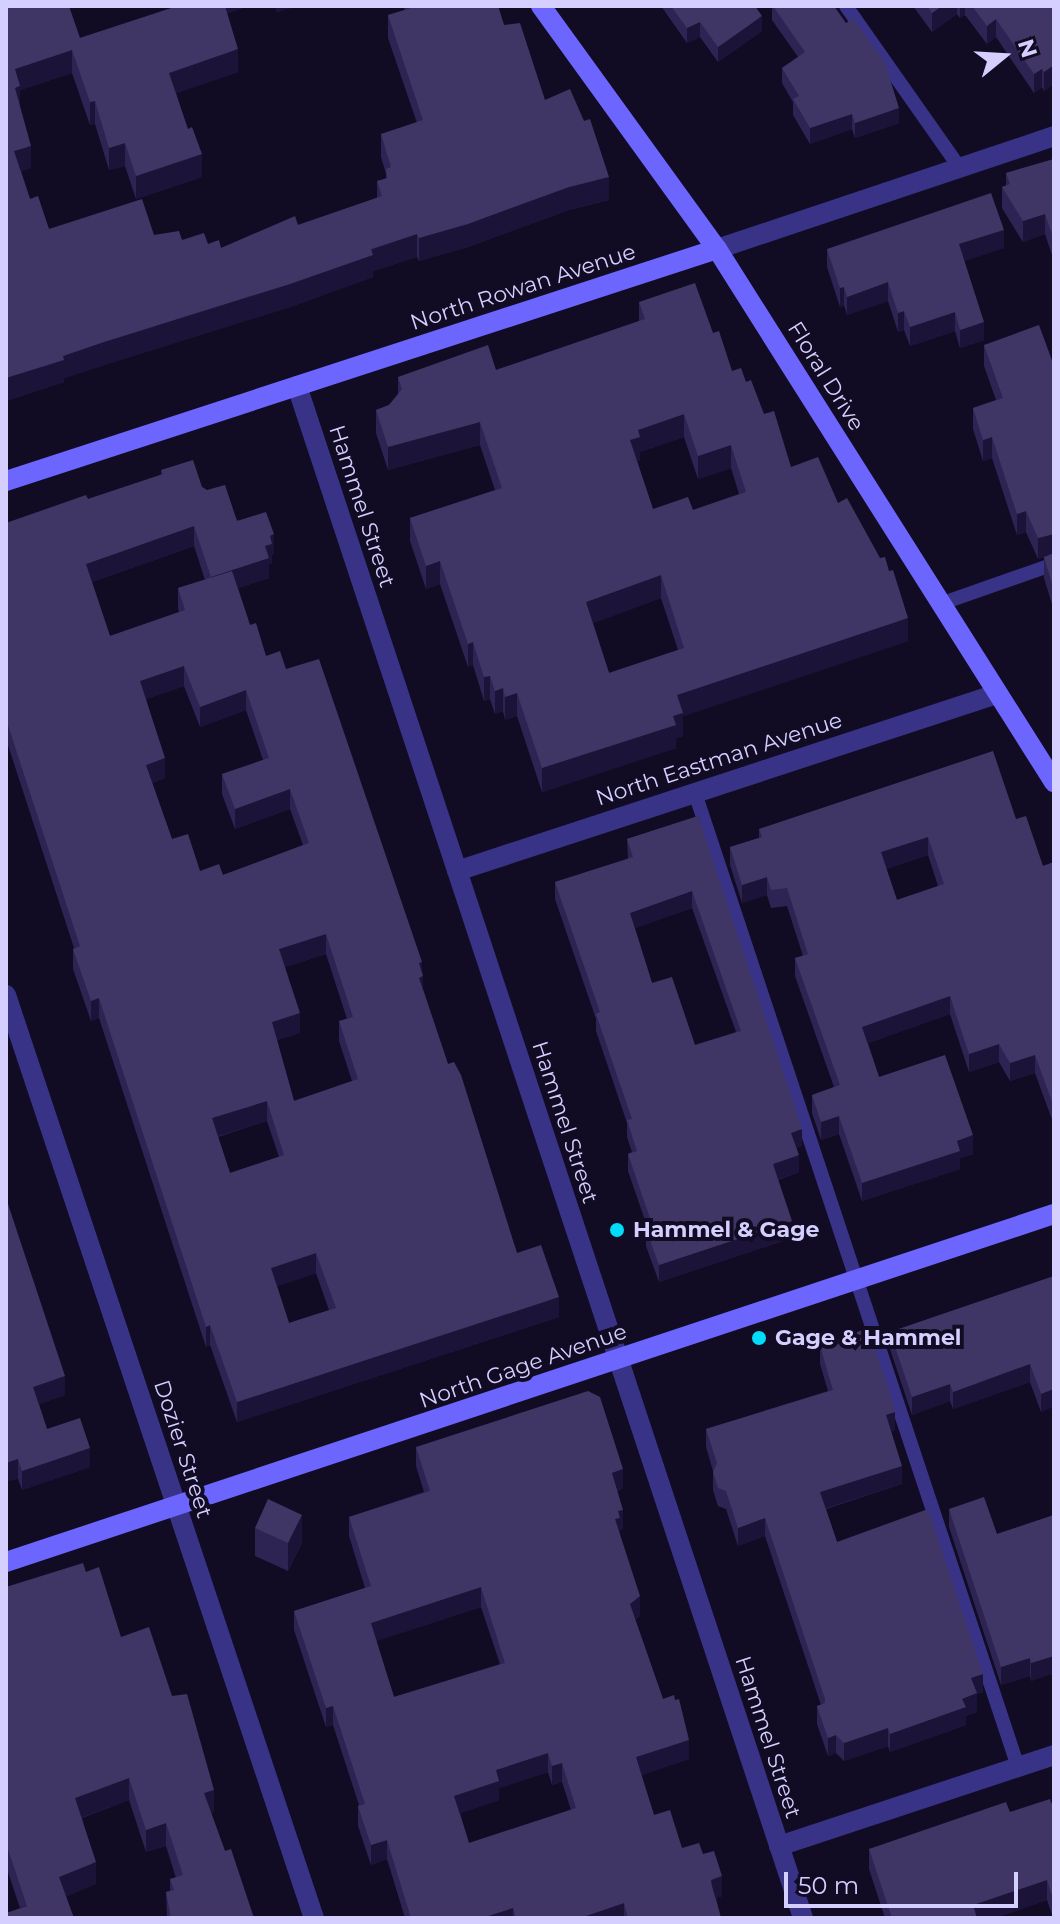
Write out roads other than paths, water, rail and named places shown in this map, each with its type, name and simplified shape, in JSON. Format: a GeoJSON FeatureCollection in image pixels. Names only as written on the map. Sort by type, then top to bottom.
{"type":"FeatureCollection","features":[{"type":"Feature","properties":{"kind":"street","name":"Floral Drive"},"geometry":{"type":"LineString","coordinates":[[541,6],[717,249],[1054,782]]}},
{"type":"Feature","properties":{"kind":"street","name":"North Rowan Avenue"},"geometry":{"type":"LineString","coordinates":[[6,481],[1054,136]]}},
{"type":"Feature","properties":{"kind":"street","name":"Hammel Street"},"geometry":{"type":"LineString","coordinates":[[297,386],[803,1918]]}},
{"type":"Feature","properties":{"kind":"street","name":"North Eastman Avenue"},"geometry":{"type":"LineString","coordinates":[[457,871],[997,694]]}},
{"type":"Feature","properties":{"kind":"street","name":"Dozier Street"},"geometry":{"type":"LineString","coordinates":[[6,995],[314,1918]]}},
{"type":"Feature","properties":{"kind":"street","name":"North Gage Avenue"},"geometry":{"type":"LineString","coordinates":[[6,1562],[177,1508],[1054,1214]]}},
{"type":"Feature","properties":{"kind":"street"},"geometry":{"type":"LineString","coordinates":[[779,1846],[1054,1755]]}},
{"type":"Feature","properties":{"kind":"lane"},"geometry":{"type":"LineString","coordinates":[[846,6],[960,168]]}},
{"type":"Feature","properties":{"kind":"lane"},"geometry":{"type":"LineString","coordinates":[[940,604],[1054,564]]}},
{"type":"Feature","properties":{"kind":"lane"},"geometry":{"type":"LineString","coordinates":[[695,793],[1018,1767]]}},
{"type":"Feature","properties":{"kind":"place","name":"Hammel & Gage"},"geometry":{"type":"Point","coordinates":[617,1230]}},
{"type":"Feature","properties":{"kind":"place","name":"Gage & Hammel"},"geometry":{"type":"Point","coordinates":[759,1338]}}]}
